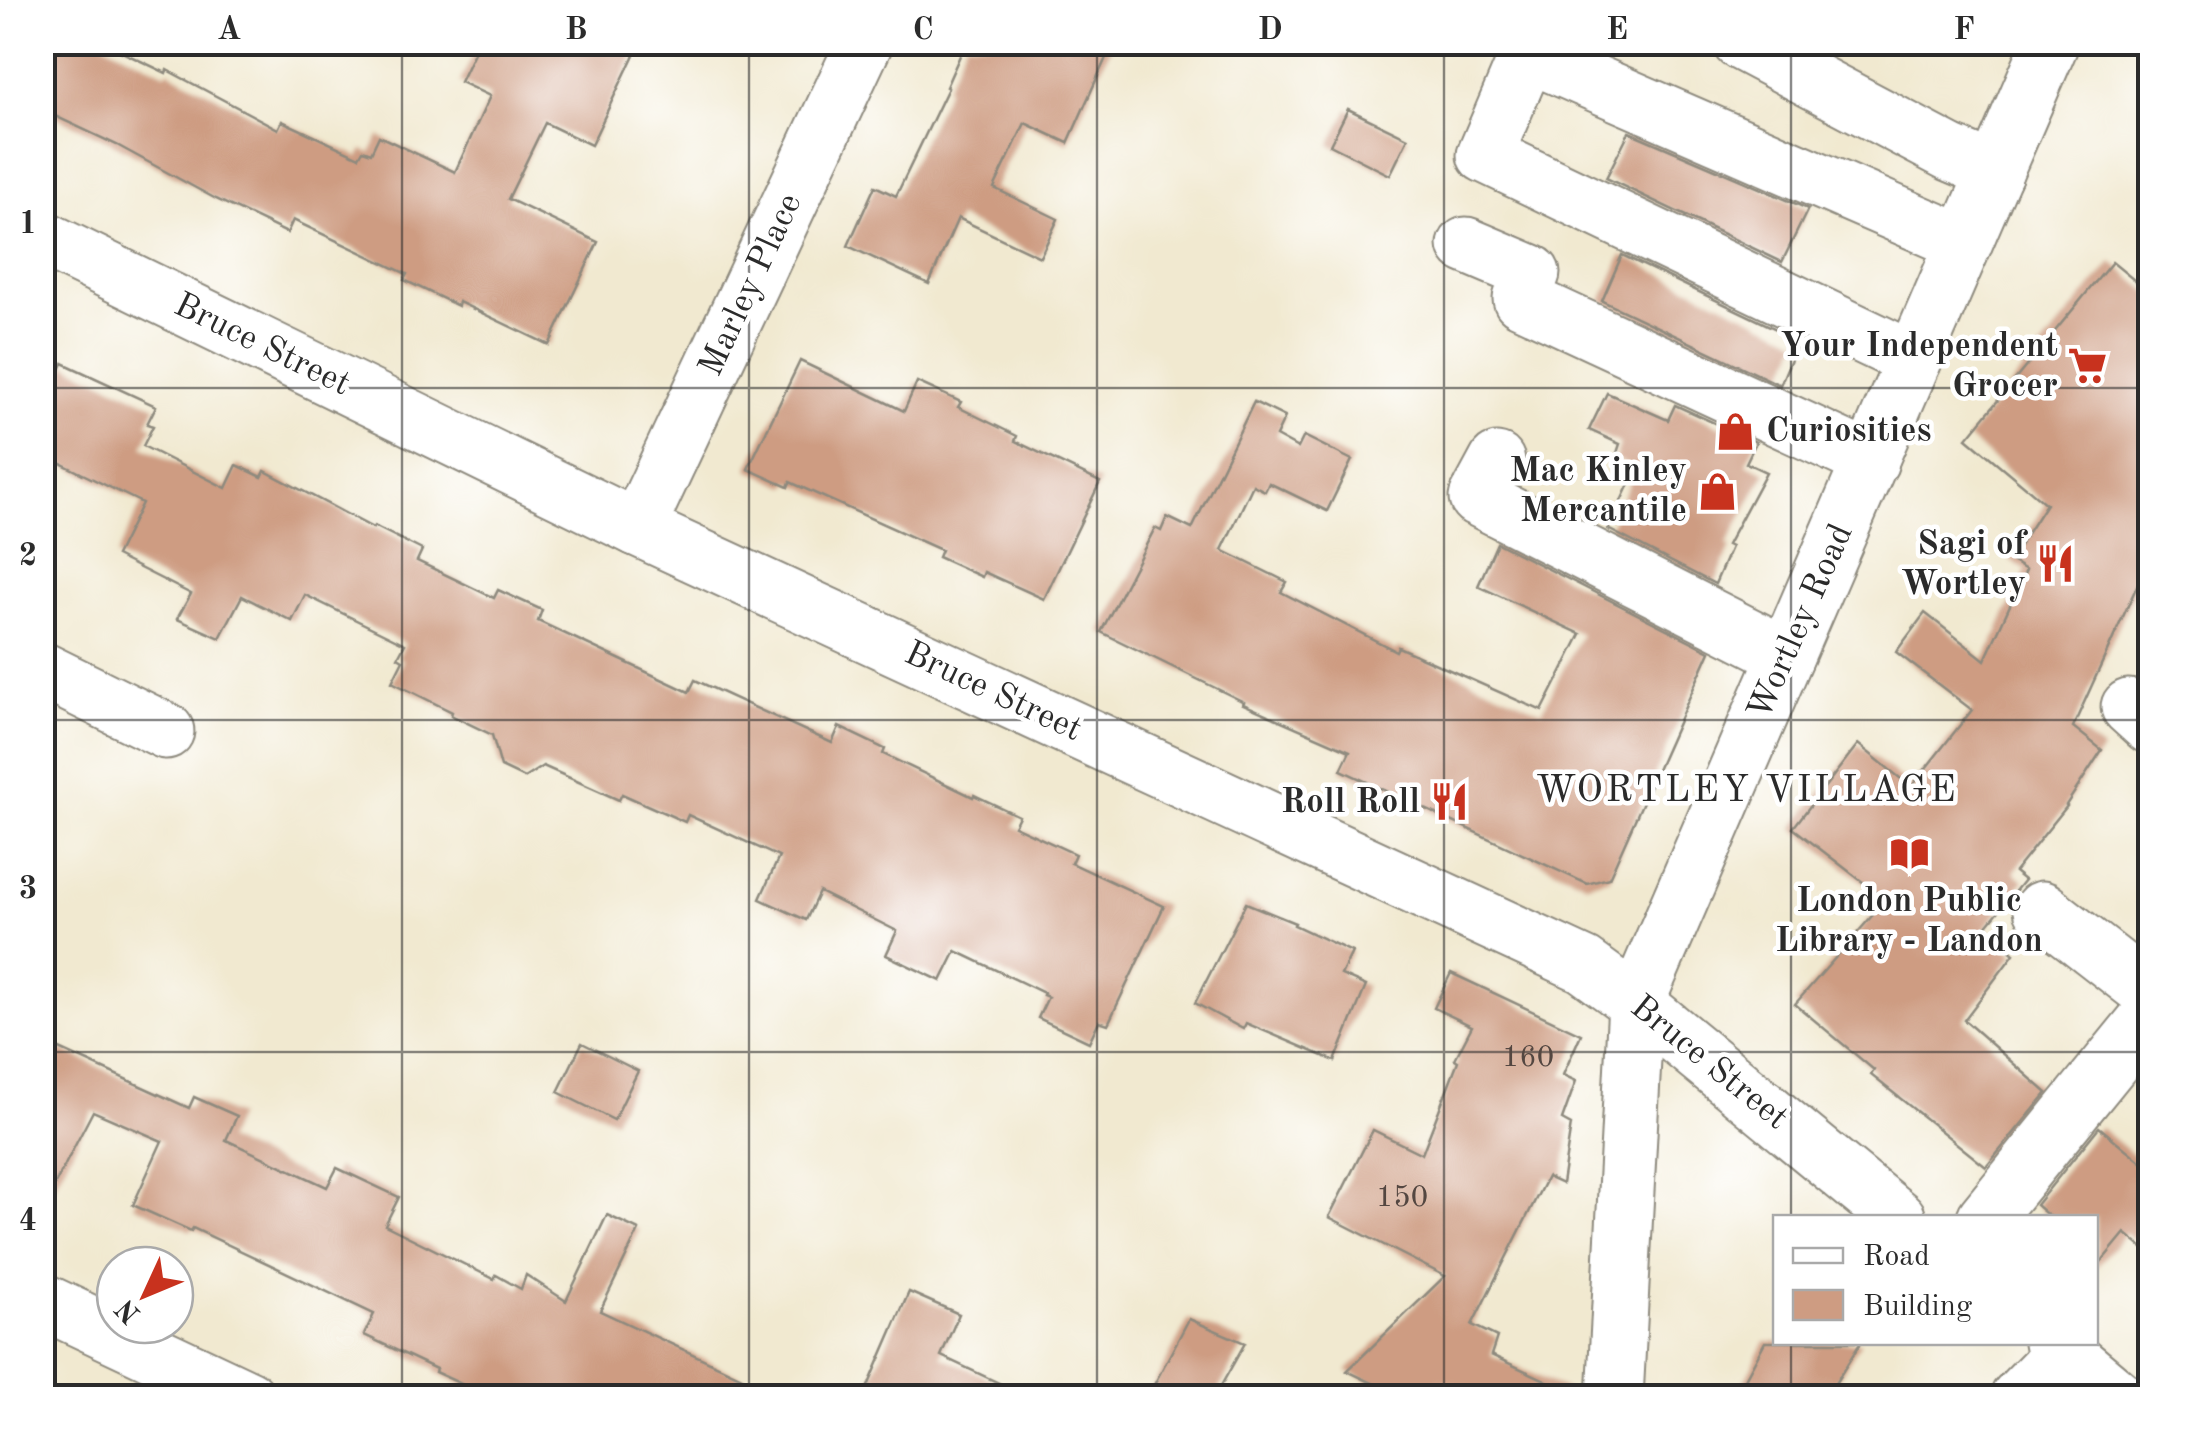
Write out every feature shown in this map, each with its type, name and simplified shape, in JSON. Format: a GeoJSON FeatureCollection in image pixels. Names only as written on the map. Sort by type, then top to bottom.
{"type":"FeatureCollection","features":[{"type":"Feature","properties":{"kind":"street","name":"Marley Place"},"geometry":{"type":"LineString","coordinates":[[638,528],[865,42]]}},
{"type":"Feature","properties":{"kind":"street"},"geometry":{"type":"LineString","coordinates":[[1740,42],[1996,172]]}},
{"type":"Feature","properties":{"kind":"street","name":"Wortley Road"},"geometry":{"type":"LineString","coordinates":[[1614,1398],[1636,1003],[2051,42]]}},
{"type":"Feature","properties":{"kind":"street"},"geometry":{"type":"LineString","coordinates":[[1914,360],[1485,155],[1528,54],[1964,244]]}},
{"type":"Feature","properties":{"kind":"street","name":"Bruce Street"},"geometry":{"type":"LineString","coordinates":[[42,238],[638,528],[1584,965],[1636,1003],[1894,1215]]}},
{"type":"Feature","properties":{"kind":"street"},"geometry":{"type":"LineString","coordinates":[[1466,245],[1532,273],[1521,299],[1872,461]]}},
{"type":"Feature","properties":{"kind":"street"},"geometry":{"type":"LineString","coordinates":[[1498,461],[1478,498],[1786,654]]}},
{"type":"Feature","properties":{"kind":"street"},"geometry":{"type":"LineString","coordinates":[[42,670],[166,732]]}},
{"type":"Feature","properties":{"kind":"street"},"geometry":{"type":"LineString","coordinates":[[2042,908],[2150,993]]}},
{"type":"Feature","properties":{"kind":"street"},"geometry":{"type":"LineString","coordinates":[[1987,1215],[2150,1015]]}},
{"type":"Feature","properties":{"kind":"street"},"geometry":{"type":"LineString","coordinates":[[42,1301],[248,1398]]}},
{"type":"Feature","properties":{"kind":"street"},"geometry":{"type":"LineString","coordinates":[[2018,1398],[2058,1347],[2118,1398]]}},
{"type":"Feature","properties":{"kind":"building"},"geometry":{"type":"Polygon","coordinates":[[[42,42],[101,42],[166,73],[167,70],[278,129],[282,121],[359,157],[363,150],[371,153],[379,136],[455,172],[490,96],[460,82],[479,42],[640,42],[591,145],[545,123],[508,199],[598,242],[549,345],[404,280],[407,274],[293,220],[287,233],[42,110],[42,42]]]}},
{"type":"Feature","properties":{"kind":"building"},"geometry":{"type":"Polygon","coordinates":[[[966,42],[1113,42],[1068,143],[1025,123],[994,188],[1058,219],[1040,257],[958,218],[929,284],[848,246],[875,186],[896,196],[966,42]]]}},
{"type":"Feature","properties":{"kind":"building"},"geometry":{"type":"Polygon","coordinates":[[[1348,109],[1408,138],[1390,175],[1330,145],[1348,109]]]}},
{"type":"Feature","properties":{"kind":"building"},"geometry":{"type":"Polygon","coordinates":[[[1629,132],[1808,209],[1782,262],[1606,178],[1629,132]]]}},
{"type":"Feature","properties":{"kind":"building"},"geometry":{"type":"Polygon","coordinates":[[[1622,255],[1799,340],[1780,385],[1602,301],[1622,255]]]}},
{"type":"Feature","properties":{"kind":"building"},"geometry":{"type":"Polygon","coordinates":[[[2112,262],[2150,293],[2150,557],[2073,727],[2102,750],[2067,806],[2014,872],[2024,880],[1985,928],[2014,954],[1964,1020],[2047,1093],[1986,1167],[1871,1075],[1874,1070],[1795,1004],[1886,900],[1793,828],[1858,744],[1911,787],[1972,710],[1896,652],[1925,613],[1985,660],[2026,570],[2010,560],[2046,504],[1967,438],[2112,262]]]}},
{"type":"Feature","properties":{"kind":"building"},"geometry":{"type":"Polygon","coordinates":[[[800,361],[904,411],[917,382],[961,402],[958,407],[1017,436],[1015,441],[1100,482],[1044,599],[938,557],[941,550],[790,482],[788,487],[748,469],[800,361]]]}},
{"type":"Feature","properties":{"kind":"building"},"geometry":{"type":"Polygon","coordinates":[[[63,363],[156,406],[147,424],[153,426],[143,446],[226,488],[237,465],[262,477],[265,471],[422,550],[417,561],[494,598],[498,590],[542,610],[538,621],[689,692],[695,680],[832,743],[839,727],[885,749],[883,754],[1019,816],[1014,826],[1075,854],[1071,863],[1164,906],[1108,1024],[1099,1021],[1089,1042],[1038,1018],[1048,997],[1044,993],[956,951],[941,981],[886,955],[897,931],[819,892],[806,920],[760,899],[779,857],[688,815],[685,822],[622,794],[619,800],[543,766],[524,778],[501,767],[492,735],[392,682],[403,660],[398,657],[405,644],[305,595],[292,621],[242,596],[220,638],[177,619],[191,594],[116,556],[142,503],[42,454],[42,376],[55,382],[63,363]]]}},
{"type":"Feature","properties":{"kind":"building"},"geometry":{"type":"Polygon","coordinates":[[[1607,393],[1668,420],[1675,405],[1756,442],[1746,463],[1766,472],[1727,545],[1731,547],[1715,584],[1608,529],[1636,469],[1615,459],[1620,444],[1589,430],[1607,393]]]}},
{"type":"Feature","properties":{"kind":"building"},"geometry":{"type":"Polygon","coordinates":[[[1254,402],[1285,417],[1276,436],[1298,448],[1304,436],[1352,460],[1327,511],[1269,483],[1265,491],[1253,485],[1222,550],[1287,582],[1281,592],[1396,651],[1398,647],[1542,711],[1581,634],[1478,586],[1497,543],[1710,651],[1609,878],[1587,884],[1341,770],[1350,751],[1243,704],[1101,632],[1155,528],[1161,531],[1167,517],[1192,529],[1254,402]]]}},
{"type":"Feature","properties":{"kind":"building"},"geometry":{"type":"Polygon","coordinates":[[[1246,903],[1352,952],[1341,975],[1366,986],[1335,1061],[1246,1023],[1243,1029],[1195,1003],[1246,903]]]}},
{"type":"Feature","properties":{"kind":"building"},"geometry":{"type":"Polygon","coordinates":[[[1451,973],[1581,1034],[1563,1075],[1576,1081],[1562,1120],[1571,1125],[1562,1184],[1547,1177],[1472,1325],[1497,1337],[1491,1355],[1584,1398],[1404,1398],[1347,1371],[1445,1276],[1329,1217],[1373,1130],[1422,1154],[1458,1061],[1455,1059],[1472,1026],[1434,1008],[1451,973]]]}},
{"type":"Feature","properties":{"kind":"building"},"geometry":{"type":"Polygon","coordinates":[[[42,1041],[189,1108],[194,1097],[237,1116],[226,1140],[327,1187],[337,1168],[399,1197],[385,1225],[521,1289],[526,1275],[566,1301],[607,1215],[639,1230],[600,1311],[787,1398],[492,1398],[364,1335],[374,1314],[193,1228],[191,1231],[133,1205],[162,1141],[93,1111],[42,1209],[42,1041]]]}},
{"type":"Feature","properties":{"kind":"building"},"geometry":{"type":"Polygon","coordinates":[[[582,1043],[638,1071],[614,1120],[558,1092],[582,1043]]]}},
{"type":"Feature","properties":{"kind":"building"},"geometry":{"type":"Polygon","coordinates":[[[2099,1127],[2150,1169],[2150,1254],[2125,1233],[2098,1266],[2098,1215],[2048,1215],[2036,1205],[2099,1127]]]}},
{"type":"Feature","properties":{"kind":"building"},"geometry":{"type":"Polygon","coordinates":[[[909,1292],[959,1314],[941,1356],[1031,1398],[863,1398],[909,1292]]]}},
{"type":"Feature","properties":{"kind":"building"},"geometry":{"type":"Polygon","coordinates":[[[1189,1319],[1245,1343],[1214,1398],[1147,1398],[1189,1319]]]}},
{"type":"Feature","properties":{"kind":"building"},"geometry":{"type":"Polygon","coordinates":[[[1765,1342],[1859,1345],[1826,1398],[1735,1398],[1765,1342]]]}},
{"type":"Feature","properties":{"kind":"place","name":"Your Independent Grocer"},"geometry":{"type":"Point","coordinates":[2088,366]}},
{"type":"Feature","properties":{"kind":"place","name":"Curiosities"},"geometry":{"type":"Point","coordinates":[1736,431]}},
{"type":"Feature","properties":{"kind":"place","name":"Mac Kinley Mercantile"},"geometry":{"type":"Point","coordinates":[1717,491]}},
{"type":"Feature","properties":{"kind":"place","name":"Sagi of Wortley"},"geometry":{"type":"Point","coordinates":[2056,564]}},
{"type":"Feature","properties":{"kind":"place","name":"Roll Roll"},"geometry":{"type":"Point","coordinates":[1450,802]}},
{"type":"Feature","properties":{"kind":"place","name":"London Public Library - Landon"},"geometry":{"type":"Point","coordinates":[1909,854]}},
{"type":"Feature","properties":{"kind":"district","name":"WORTLEY VILLAGE"},"geometry":{"type":"Point","coordinates":[1747,791]}}]}
